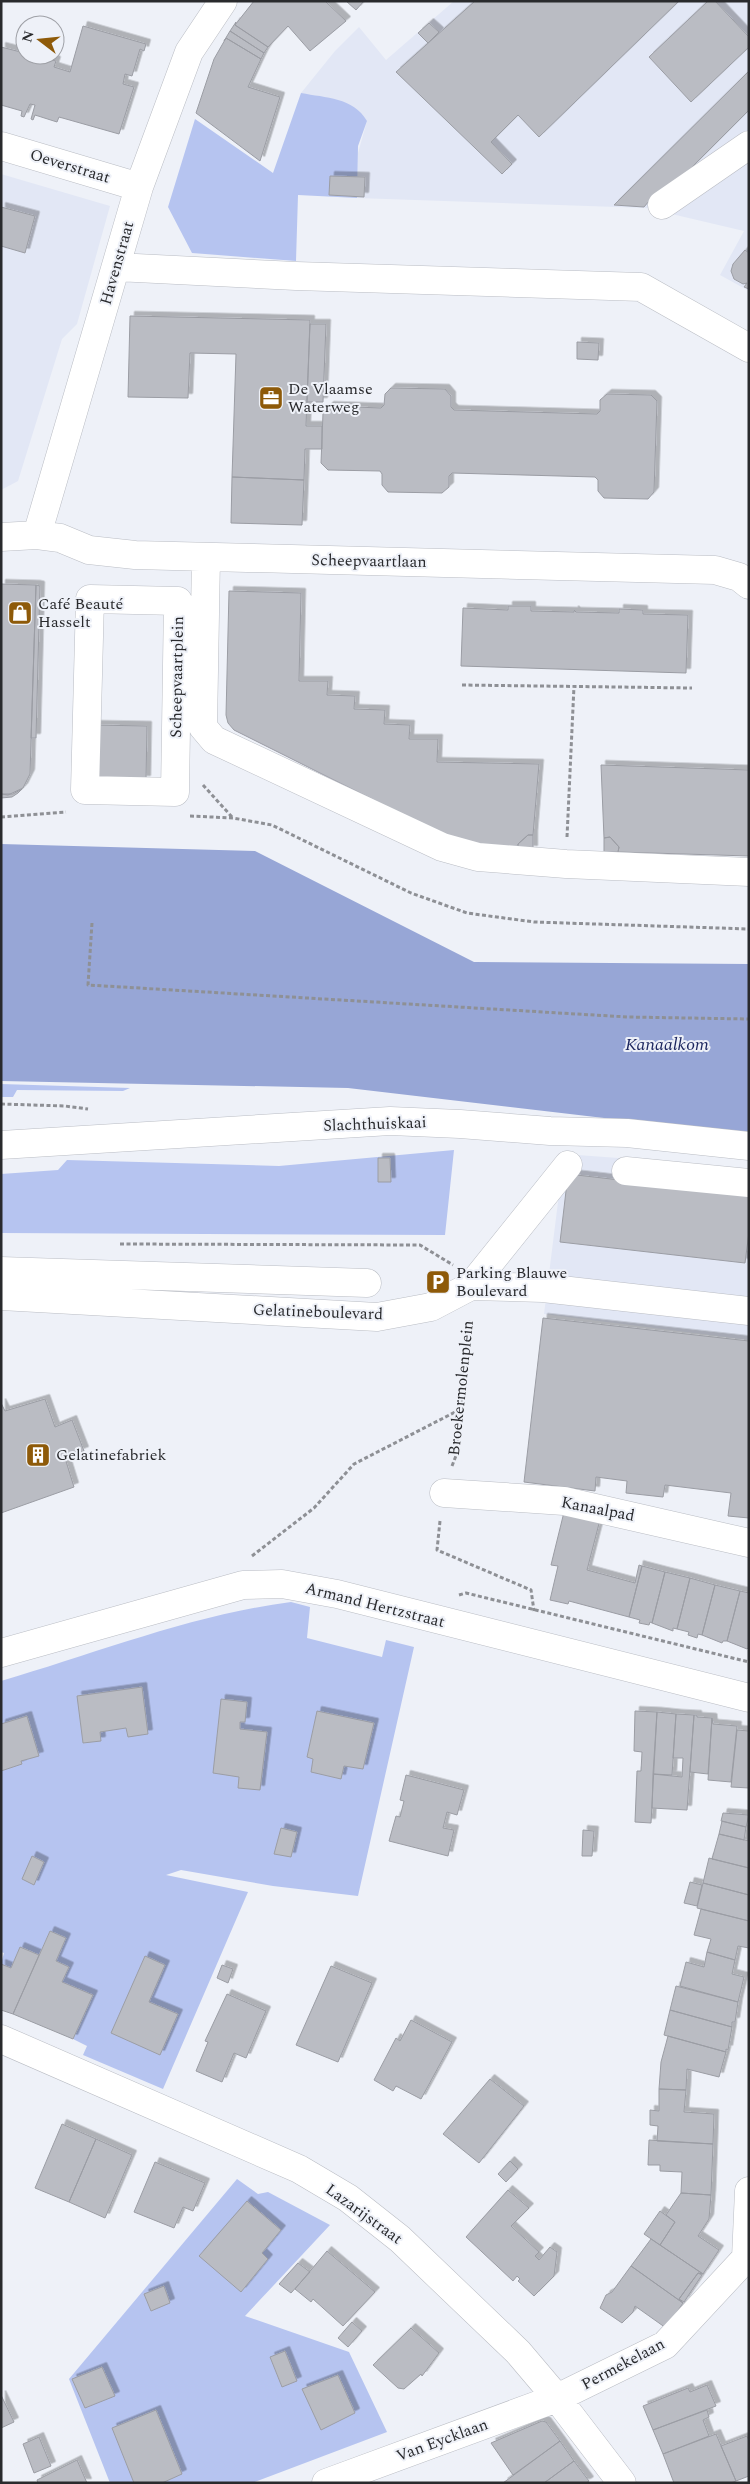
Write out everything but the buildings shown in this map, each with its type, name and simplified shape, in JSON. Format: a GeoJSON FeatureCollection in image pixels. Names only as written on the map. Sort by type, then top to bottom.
{"type":"FeatureCollection","features":[{"type":"Feature","properties":{"kind":"street","name":"Havenstraat"},"geometry":{"type":"LineString","coordinates":[[37,535],[139,187],[189,52],[223,1]]}},
{"type":"Feature","properties":{"kind":"street"},"geometry":{"type":"LineString","coordinates":[[662,205],[749,145]]}},
{"type":"Feature","properties":{"kind":"street","name":"Oeverstraat"},"geometry":{"type":"LineString","coordinates":[[1,146],[139,187]]}},
{"type":"Feature","properties":{"kind":"street"},"geometry":{"type":"LineString","coordinates":[[116,267],[296,276],[641,287],[749,348]]}},
{"type":"Feature","properties":{"kind":"street","name":"Scheepvaartlaan"},"geometry":{"type":"LineString","coordinates":[[1,537],[37,535],[60,538],[89,550],[135,555],[716,570],[744,581]]}},
{"type":"Feature","properties":{"kind":"street"},"geometry":{"type":"LineString","coordinates":[[206,557],[203,727],[214,740],[442,848],[478,857],[566,864],[749,872]]}},
{"type":"Feature","properties":{"kind":"street","name":"Scheepvaartplein"},"geometry":{"type":"LineString","coordinates":[[90,599],[178,601],[175,792],[80,801],[90,599]]}},
{"type":"Feature","properties":{"kind":"street","name":"Slachthuiskaai"},"geometry":{"type":"LineString","coordinates":[[1,1145],[390,1121],[627,1133],[749,1146]]}},
{"type":"Feature","properties":{"kind":"street"},"geometry":{"type":"LineString","coordinates":[[471,1286],[568,1165]]}},
{"type":"Feature","properties":{"kind":"street"},"geometry":{"type":"LineString","coordinates":[[626,1171],[749,1183]]}},
{"type":"Feature","properties":{"kind":"street"},"geometry":{"type":"LineString","coordinates":[[1,1271],[367,1283]]}},
{"type":"Feature","properties":{"kind":"street","name":"Gelatineboulevard"},"geometry":{"type":"LineString","coordinates":[[1,1296],[377,1317],[431,1307],[471,1286],[543,1288],[749,1311]]}},
{"type":"Feature","properties":{"kind":"street","name":"Kanaalpad"},"geometry":{"type":"LineString","coordinates":[[444,1493],[564,1501],[749,1543]]}},
{"type":"Feature","properties":{"kind":"street","name":"Armand Hertzstraat"},"geometry":{"type":"LineString","coordinates":[[1,1653],[243,1586],[282,1584],[338,1594],[749,1698]]}},
{"type":"Feature","properties":{"kind":"street","name":"Lazarijstraat"},"geometry":{"type":"LineString","coordinates":[[1,2039],[299,2169],[348,2198],[400,2239],[518,2352],[558,2398],[622,2483]]}},
{"type":"Feature","properties":{"kind":"street","name":"Permekelaan"},"geometry":{"type":"LineString","coordinates":[[558,2398],[665,2345],[747,2258],[749,2191]]}},
{"type":"Feature","properties":{"kind":"street","name":"Van Eycklaan"},"geometry":{"type":"LineString","coordinates":[[326,2483],[558,2398]]}},
{"type":"Feature","properties":{"kind":"path"},"geometry":{"type":"LineString","coordinates":[[462,685],[692,688]]}},
{"type":"Feature","properties":{"kind":"path"},"geometry":{"type":"LineString","coordinates":[[566,864],[574,686]]}},
{"type":"Feature","properties":{"kind":"path"},"geometry":{"type":"LineString","coordinates":[[1,817],[80,801]]}},
{"type":"Feature","properties":{"kind":"path"},"geometry":{"type":"LineString","coordinates":[[183,816],[233,818],[272,825],[410,893],[467,913],[534,922],[749,929]]}},
{"type":"Feature","properties":{"kind":"path"},"geometry":{"type":"LineString","coordinates":[[92,923],[88,985],[627,1017],[749,1019]]}},
{"type":"Feature","properties":{"kind":"path"},"geometry":{"type":"LineString","coordinates":[[118,1244],[420,1245],[452,1264],[471,1286]]}},
{"type":"Feature","properties":{"kind":"path","name":"Broekermolenplein"},"geometry":{"type":"LineString","coordinates":[[471,1286],[456,1453],[444,1493],[436,1550],[531,1590],[534,1611]]}},
{"type":"Feature","properties":{"kind":"path"},"geometry":{"type":"LineString","coordinates":[[243,1586],[253,1555],[314,1508],[354,1464],[461,1409]]}},
{"type":"Feature","properties":{"kind":"path"},"geometry":{"type":"LineString","coordinates":[[466,1593],[749,1662]]}},
{"type":"Feature","properties":{"kind":"shaded area"},"geometry":{"type":"Polygon","coordinates":[[[454,1],[749,1],[749,291],[720,275],[744,231],[646,208],[357,198],[358,153],[367,121],[301,93],[335,51],[359,27],[386,60],[454,1]]]}},
{"type":"Feature","properties":{"kind":"shaded area"},"geometry":{"type":"Polygon","coordinates":[[[301,93],[347,103],[361,113],[367,121],[358,146],[357,198],[298,195],[296,261],[192,253],[168,207],[195,119],[273,173],[301,93]]]}},
{"type":"Feature","properties":{"kind":"shaded area"},"geometry":{"type":"Polygon","coordinates":[[[1,174],[110,206],[77,324],[62,339],[18,481],[1,490],[1,174]]]}},
{"type":"Feature","properties":{"kind":"shaded area"},"geometry":{"type":"Polygon","coordinates":[[[1,1084],[130,1088],[123,1091],[17,1090],[13,1097],[1,1097],[1,1084]]]}},
{"type":"Feature","properties":{"kind":"shaded area"},"geometry":{"type":"Polygon","coordinates":[[[454,1150],[445,1235],[1,1233],[1,1174],[58,1170],[67,1160],[279,1166],[454,1150]]]}},
{"type":"Feature","properties":{"kind":"shaded area"},"geometry":{"type":"Polygon","coordinates":[[[564,1154],[632,1159],[749,1174],[749,1340],[544,1314],[564,1154]]]}},
{"type":"Feature","properties":{"kind":"shaded area"},"geometry":{"type":"Polygon","coordinates":[[[291,1602],[310,1607],[307,1638],[382,1657],[386,1640],[414,1647],[358,1896],[273,1886],[181,1870],[166,1875],[248,1892],[163,2089],[83,2055],[87,2046],[73,2039],[92,1996],[62,1982],[69,1967],[56,1961],[66,1938],[50,1931],[39,1955],[21,1947],[11,1968],[1,1964],[4,1953],[1,1952],[1,1681],[181,1625],[254,1608],[291,1602]]]}},
{"type":"Feature","properties":{"kind":"shaded area"},"geometry":{"type":"Polygon","coordinates":[[[237,2179],[258,2194],[268,2192],[330,2225],[245,2316],[349,2352],[387,2432],[252,2483],[110,2483],[69,2379],[237,2179]]]}},
{"type":"Feature","properties":{"kind":"water","name":"Kanaalkom"},"geometry":{"type":"Polygon","coordinates":[[[1,844],[255,851],[474,962],[749,964],[749,1135],[348,1088],[1,1081],[1,844]]]}},
{"type":"Feature","properties":{"kind":"place","name":"De Vlaamse Waterweg"},"geometry":{"type":"Point","coordinates":[271,398]}},
{"type":"Feature","properties":{"kind":"place","name":"Café Beauté Hasselt"},"geometry":{"type":"Point","coordinates":[20,613]}},
{"type":"Feature","properties":{"kind":"place","name":"Parking Blauwe Boulevard"},"geometry":{"type":"Point","coordinates":[438,1282]}},
{"type":"Feature","properties":{"kind":"place","name":"Gelatinefabriek"},"geometry":{"type":"Point","coordinates":[38,1455]}}]}
